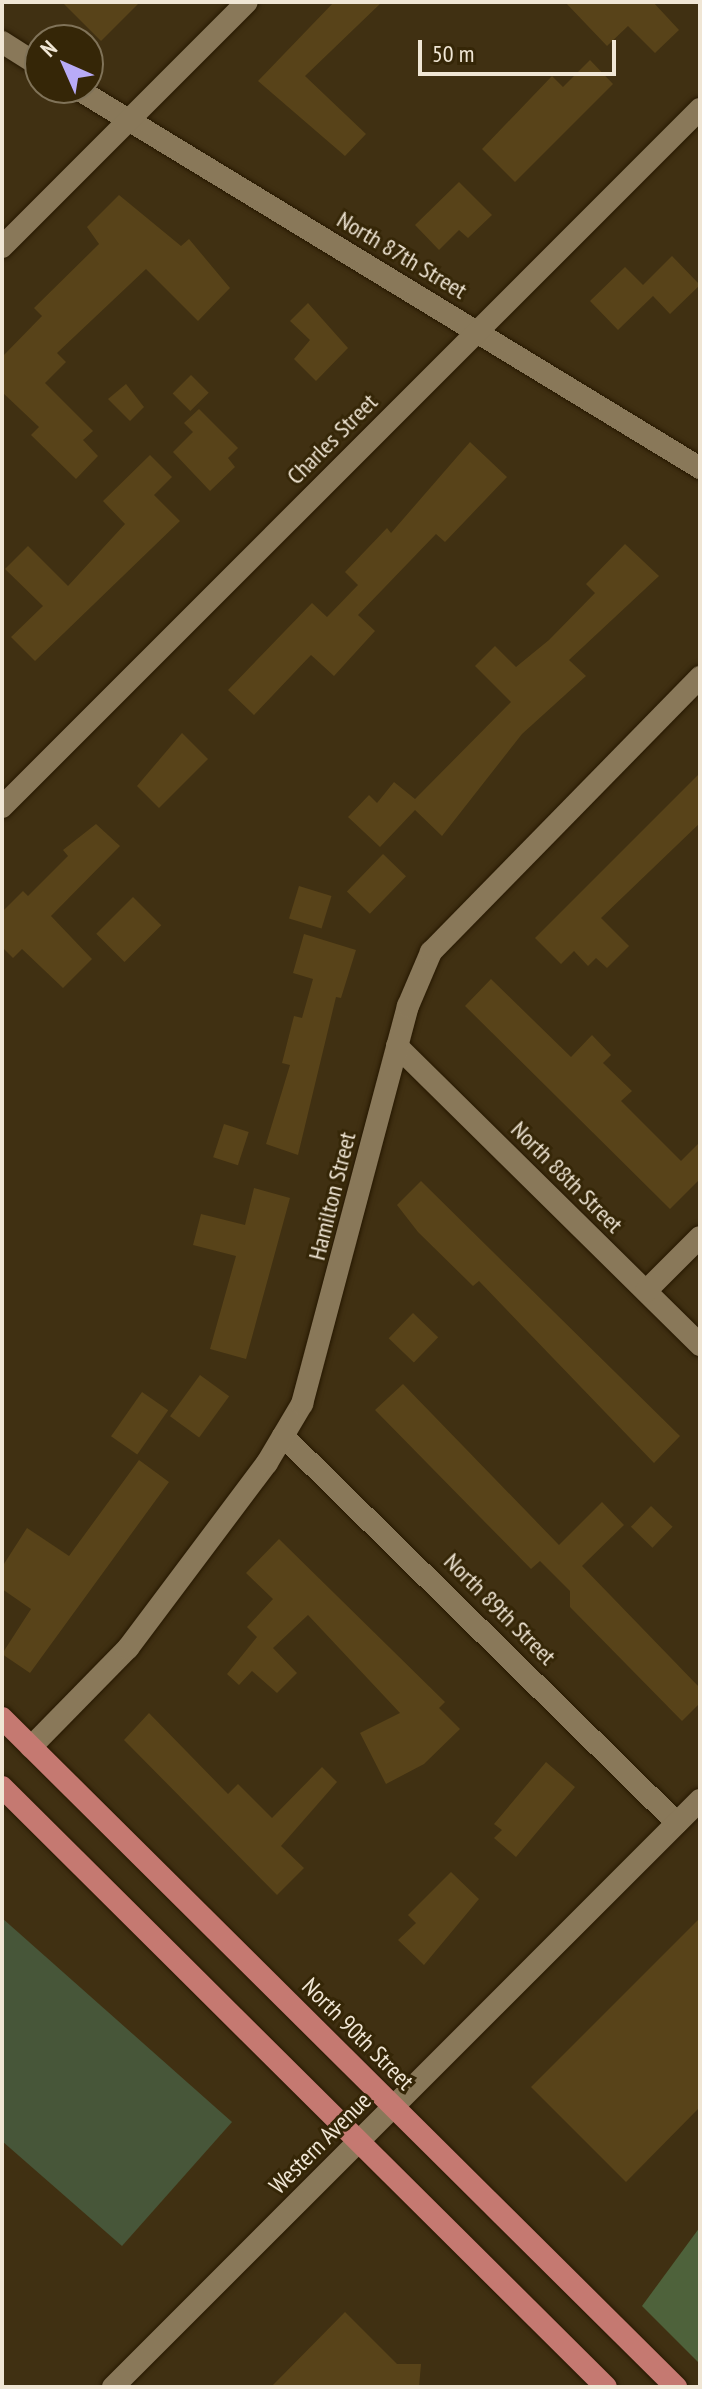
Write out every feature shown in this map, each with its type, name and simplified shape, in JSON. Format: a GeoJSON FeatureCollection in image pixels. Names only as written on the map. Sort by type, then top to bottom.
{"type":"FeatureCollection","features":[{"type":"Feature","properties":{"kind":"main road","name":"North 90th Street"},"geometry":{"type":"LineString","coordinates":[[2,1718],[676,2387]]}},
{"type":"Feature","properties":{"kind":"main road"},"geometry":{"type":"LineString","coordinates":[[2,1787],[606,2387]]}},
{"type":"Feature","properties":{"kind":"street"},"geometry":{"type":"LineString","coordinates":[[2,247],[247,2]]}},
{"type":"Feature","properties":{"kind":"street"},"geometry":{"type":"LineString","coordinates":[[2,42],[24,56]]}},
{"type":"Feature","properties":{"kind":"street","name":"North 87th Street"},"geometry":{"type":"LineString","coordinates":[[102,104],[700,468]]}},
{"type":"Feature","properties":{"kind":"street","name":"Charles Street"},"geometry":{"type":"LineString","coordinates":[[2,807],[700,109]]}},
{"type":"Feature","properties":{"kind":"street","name":"Hamilton Street"},"geometry":{"type":"LineString","coordinates":[[31,1747],[128,1648],[283,1436],[314,1369],[397,1046],[418,977],[449,928],[700,677]]}},
{"type":"Feature","properties":{"kind":"street","name":"North 88th Street"},"geometry":{"type":"LineString","coordinates":[[397,1046],[700,1345]]}},
{"type":"Feature","properties":{"kind":"street"},"geometry":{"type":"LineString","coordinates":[[646,1291],[700,1237]]}},
{"type":"Feature","properties":{"kind":"street","name":"North 89th Street"},"geometry":{"type":"LineString","coordinates":[[283,1436],[677,1823]]}},
{"type":"Feature","properties":{"kind":"street","name":"Western Avenue"},"geometry":{"type":"LineString","coordinates":[[113,2387],[700,1800]]}},
{"type":"Feature","properties":{"kind":"green space"},"geometry":{"type":"Polygon","coordinates":[[[2,1918],[232,2122],[122,2246],[2,2141],[2,1918]]]}},
{"type":"Feature","properties":{"kind":"green space"},"geometry":{"type":"Polygon","coordinates":[[[700,2227],[700,2364],[642,2306],[700,2227]]]}},
{"type":"Feature","properties":{"kind":"building"},"geometry":{"type":"Polygon","coordinates":[[[62,2],[140,2],[104,38],[104,24],[84,24],[62,2]]]}},
{"type":"Feature","properties":{"kind":"building"},"geometry":{"type":"Polygon","coordinates":[[[334,2],[382,2],[305,76],[366,134],[345,156],[258,81],[334,2]]]}},
{"type":"Feature","properties":{"kind":"building"},"geometry":{"type":"Polygon","coordinates":[[[565,2],[653,2],[679,30],[655,53],[628,26],[607,46],[565,2]]]}},
{"type":"Feature","properties":{"kind":"building"},"geometry":{"type":"Polygon","coordinates":[[[590,60],[613,84],[515,182],[482,149],[552,76],[563,87],[590,60]]]}},
{"type":"Feature","properties":{"kind":"building"},"geometry":{"type":"Polygon","coordinates":[[[459,182],[492,215],[468,238],[459,230],[439,250],[415,225],[459,182]]]}},
{"type":"Feature","properties":{"kind":"building"},"geometry":{"type":"Polygon","coordinates":[[[119,195],[181,246],[189,239],[230,288],[198,321],[146,269],[57,353],[66,362],[45,383],[93,431],[83,440],[98,456],[76,479],[31,435],[39,427],[2,392],[2,357],[42,316],[34,308],[99,244],[87,227],[119,195]]]}},
{"type":"Feature","properties":{"kind":"building"},"geometry":{"type":"Polygon","coordinates":[[[672,256],[700,285],[670,314],[653,296],[618,330],[590,301],[625,267],[643,285],[672,256]]]}},
{"type":"Feature","properties":{"kind":"building"},"geometry":{"type":"Polygon","coordinates":[[[308,303],[348,348],[316,381],[294,359],[310,340],[290,321],[308,303]]]}},
{"type":"Feature","properties":{"kind":"building"},"geometry":{"type":"Polygon","coordinates":[[[191,375],[209,393],[190,411],[173,393],[191,375]]]}},
{"type":"Feature","properties":{"kind":"building"},"geometry":{"type":"Polygon","coordinates":[[[126,384],[144,407],[130,421],[108,399],[126,384]]]}},
{"type":"Feature","properties":{"kind":"building"},"geometry":{"type":"Polygon","coordinates":[[[199,409],[238,448],[228,458],[235,467],[210,491],[173,452],[193,432],[184,423],[199,409]]]}},
{"type":"Feature","properties":{"kind":"building"},"geometry":{"type":"Polygon","coordinates":[[[470,442],[507,477],[445,542],[436,534],[358,615],[375,631],[334,676],[311,655],[254,715],[228,690],[312,603],[327,617],[358,585],[345,572],[387,528],[391,533],[470,442]]]}},
{"type":"Feature","properties":{"kind":"building"},"geometry":{"type":"Polygon","coordinates":[[[150,455],[172,477],[154,495],[180,521],[35,661],[11,637],[43,606],[5,569],[28,546],[68,586],[125,524],[103,501],[150,455]]]}},
{"type":"Feature","properties":{"kind":"building"},"geometry":{"type":"Polygon","coordinates":[[[625,544],[659,576],[569,660],[586,676],[522,734],[442,836],[415,810],[380,847],[348,817],[369,795],[377,803],[394,782],[415,799],[511,702],[475,666],[495,646],[516,667],[549,640],[595,593],[586,584],[625,544]]]}},
{"type":"Feature","properties":{"kind":"building"},"geometry":{"type":"Polygon","coordinates":[[[182,733],[208,759],[159,808],[137,786],[182,733]]]}},
{"type":"Feature","properties":{"kind":"building"},"geometry":{"type":"Polygon","coordinates":[[[700,773],[700,823],[601,918],[629,946],[607,968],[596,958],[588,966],[574,951],[561,964],[535,938],[700,773]]]}},
{"type":"Feature","properties":{"kind":"building"},"geometry":{"type":"Polygon","coordinates":[[[96,824],[120,846],[51,916],[92,959],[63,988],[22,949],[13,958],[2,947],[2,912],[23,891],[28,896],[68,856],[63,850],[96,824]]]}},
{"type":"Feature","properties":{"kind":"building"},"geometry":{"type":"Polygon","coordinates":[[[383,854],[406,876],[370,914],[347,891],[383,854]]]}},
{"type":"Feature","properties":{"kind":"building"},"geometry":{"type":"Polygon","coordinates":[[[299,886],[332,896],[322,928],[289,919],[299,886]]]}},
{"type":"Feature","properties":{"kind":"building"},"geometry":{"type":"Polygon","coordinates":[[[133,897],[161,925],[125,962],[96,934],[133,897]]]}},
{"type":"Feature","properties":{"kind":"building"},"geometry":{"type":"Polygon","coordinates":[[[304,934],[356,950],[341,998],[336,997],[298,1155],[266,1144],[290,1065],[282,1063],[294,1016],[302,1018],[313,979],[293,973],[304,934]]]}},
{"type":"Feature","properties":{"kind":"building"},"geometry":{"type":"Polygon","coordinates":[[[491,979],[571,1057],[592,1035],[611,1055],[603,1063],[632,1091],[621,1101],[681,1161],[700,1142],[700,1179],[670,1209],[465,1006],[491,979]]]}},
{"type":"Feature","properties":{"kind":"building"},"geometry":{"type":"Polygon","coordinates":[[[224,1124],[249,1132],[238,1165],[213,1157],[224,1124]]]}},
{"type":"Feature","properties":{"kind":"building"},"geometry":{"type":"Polygon","coordinates":[[[421,1181],[680,1436],[654,1463],[479,1281],[473,1286],[418,1232],[397,1205],[421,1181]]]}},
{"type":"Feature","properties":{"kind":"building"},"geometry":{"type":"Polygon","coordinates":[[[254,1188],[290,1198],[246,1359],[210,1349],[236,1256],[193,1245],[201,1214],[245,1225],[254,1188]]]}},
{"type":"Feature","properties":{"kind":"building"},"geometry":{"type":"Polygon","coordinates":[[[413,1313],[438,1337],[414,1362],[389,1338],[413,1313]]]}},
{"type":"Feature","properties":{"kind":"building"},"geometry":{"type":"Polygon","coordinates":[[[200,1375],[229,1396],[199,1437],[170,1416],[200,1375]]]}},
{"type":"Feature","properties":{"kind":"building"},"geometry":{"type":"Polygon","coordinates":[[[403,1384],[559,1545],[602,1502],[624,1525],[582,1566],[700,1688],[700,1703],[682,1721],[570,1607],[570,1591],[540,1561],[531,1569],[375,1410],[403,1384]]]}},
{"type":"Feature","properties":{"kind":"building"},"geometry":{"type":"Polygon","coordinates":[[[142,1392],[168,1410],[137,1455],[111,1436],[142,1392]]]}},
{"type":"Feature","properties":{"kind":"building"},"geometry":{"type":"Polygon","coordinates":[[[139,1460],[169,1482],[30,1673],[2,1654],[31,1609],[2,1589],[2,1567],[27,1528],[69,1556],[139,1460]]]}},
{"type":"Feature","properties":{"kind":"building"},"geometry":{"type":"Polygon","coordinates":[[[651,1506],[673,1527],[652,1548],[631,1527],[651,1506]]]}},
{"type":"Feature","properties":{"kind":"building"},"geometry":{"type":"Polygon","coordinates":[[[279,1539],[445,1702],[439,1708],[460,1729],[424,1764],[386,1784],[360,1733],[400,1713],[308,1615],[273,1648],[297,1673],[277,1693],[252,1671],[239,1685],[227,1674],[257,1637],[247,1627],[273,1599],[246,1573],[279,1539]]]}},
{"type":"Feature","properties":{"kind":"building"},"geometry":{"type":"Polygon","coordinates":[[[149,1713],[228,1794],[238,1784],[272,1818],[322,1767],[337,1782],[281,1846],[304,1868],[277,1895],[124,1740],[149,1713]]]}},
{"type":"Feature","properties":{"kind":"building"},"geometry":{"type":"Polygon","coordinates":[[[546,1762],[575,1787],[516,1857],[494,1838],[502,1830],[494,1824],[546,1762]]]}},
{"type":"Feature","properties":{"kind":"building"},"geometry":{"type":"Polygon","coordinates":[[[451,1872],[479,1899],[424,1965],[398,1940],[416,1923],[408,1915],[451,1872]]]}},
{"type":"Feature","properties":{"kind":"building"},"geometry":{"type":"Polygon","coordinates":[[[700,1918],[700,2107],[626,2182],[531,2087],[700,1918]]]}},
{"type":"Feature","properties":{"kind":"building"},"geometry":{"type":"Polygon","coordinates":[[[345,2312],[397,2364],[421,2364],[419,2387],[271,2387],[345,2312]]]}}]}
